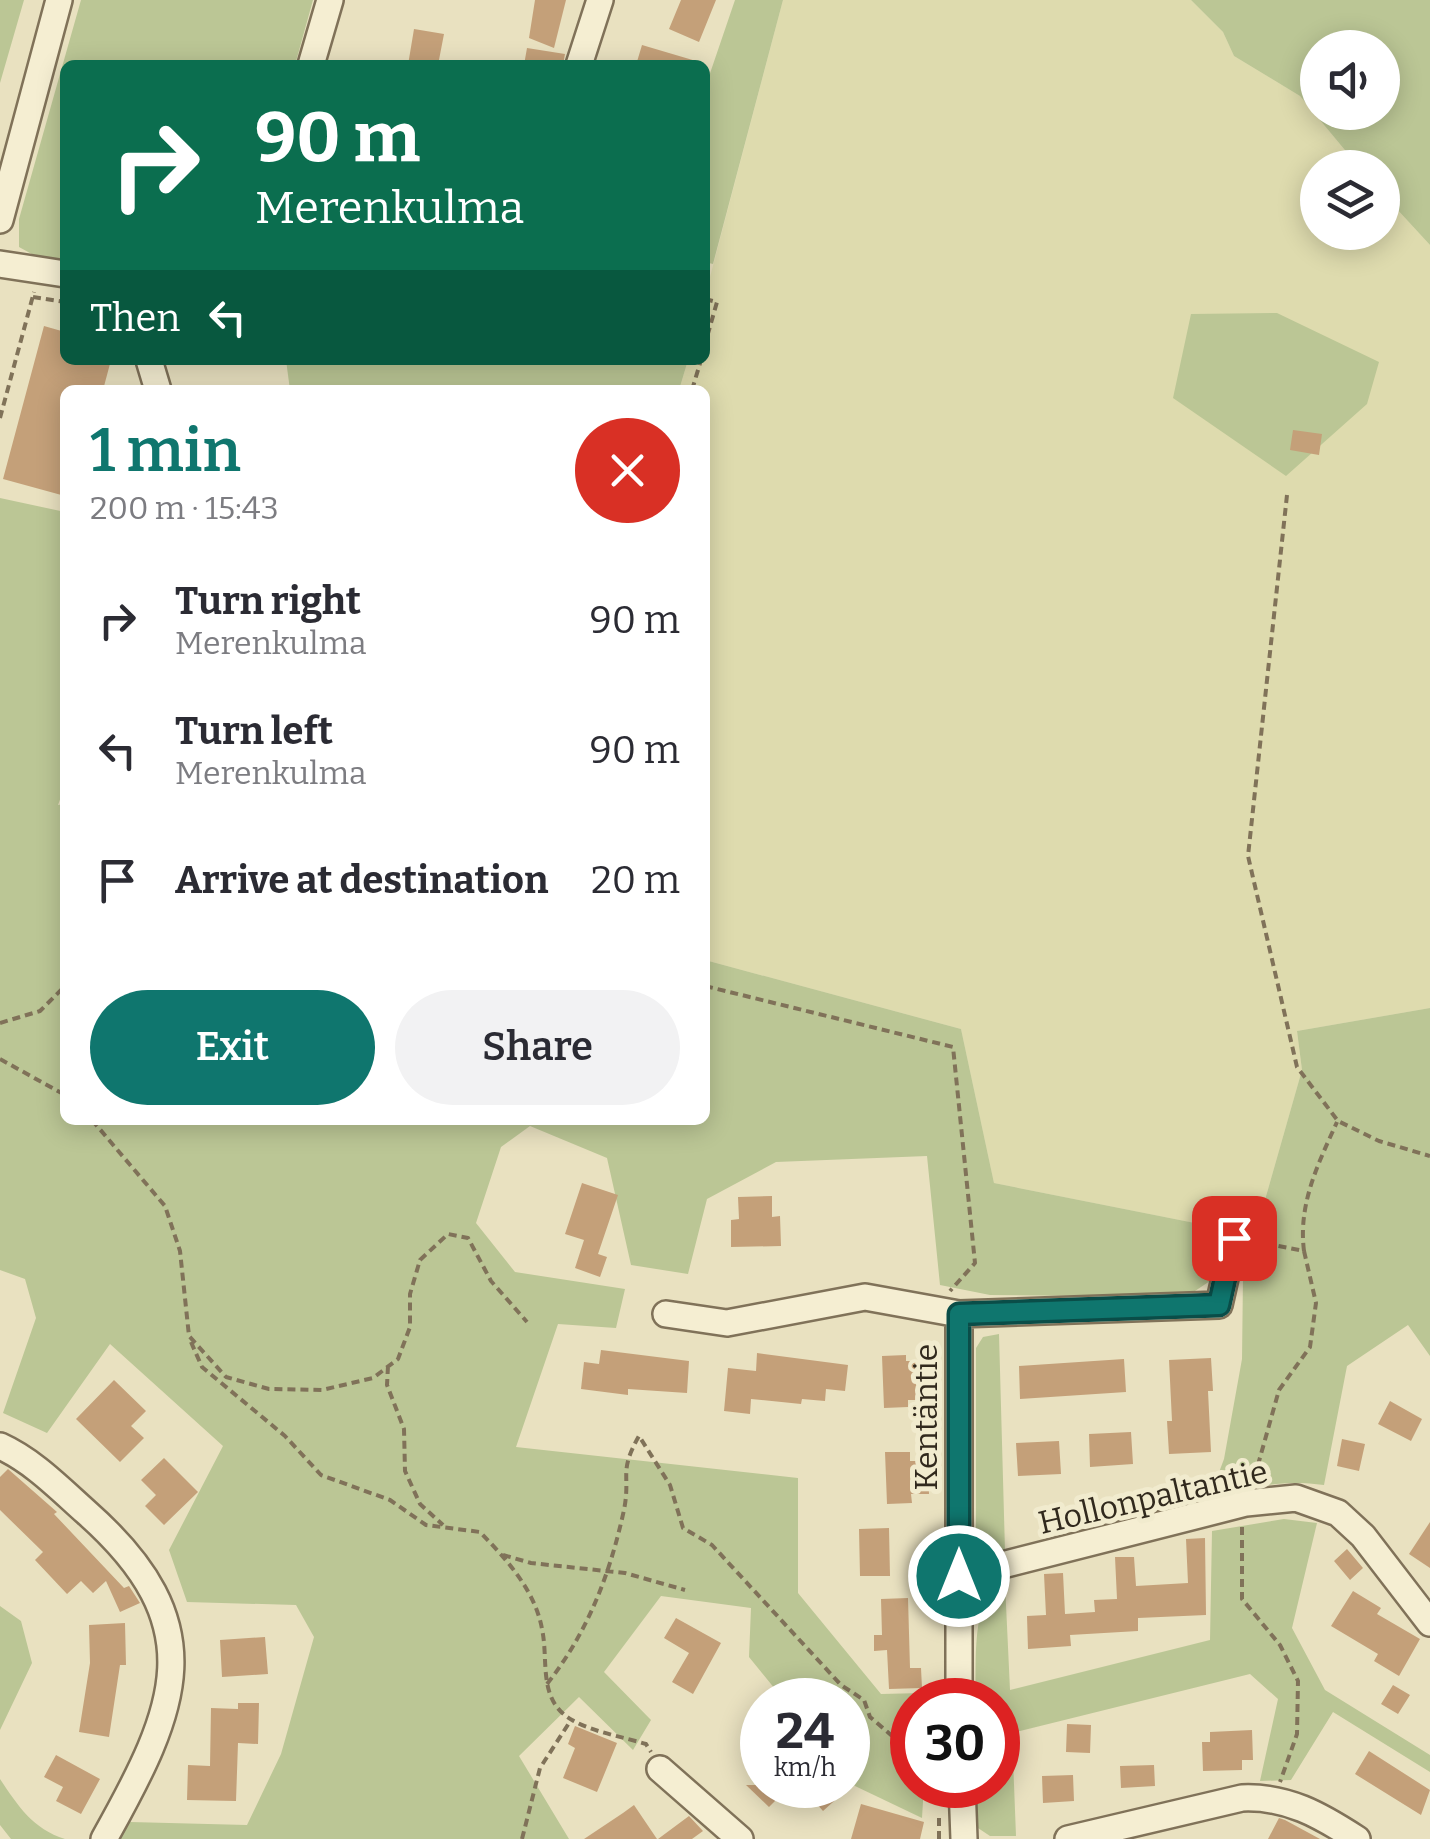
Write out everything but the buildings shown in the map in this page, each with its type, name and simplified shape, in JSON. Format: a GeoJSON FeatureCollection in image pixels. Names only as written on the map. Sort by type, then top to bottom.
{"type":"FeatureCollection","features":[{"type":"Feature","properties":{"kind":"street"},"geometry":{"type":"LineString","coordinates":[[0,220],[59,0]]}},
{"type":"Feature","properties":{"kind":"street"},"geometry":{"type":"LineString","coordinates":[[312,60],[330,0]]}},
{"type":"Feature","properties":{"kind":"street"},"geometry":{"type":"LineString","coordinates":[[581,60],[600,0]]}},
{"type":"Feature","properties":{"kind":"street"},"geometry":{"type":"LineString","coordinates":[[0,264],[46,282]]}},
{"type":"Feature","properties":{"kind":"street"},"geometry":{"type":"LineString","coordinates":[[666,1314],[727,1324],[865,1296],[946,1312],[1219,1305],[1234,1238]]}},
{"type":"Feature","properties":{"kind":"street","name":"Kentäntie"},"geometry":{"type":"LineString","coordinates":[[946,1312],[959,1576],[959,1678]]}},
{"type":"Feature","properties":{"kind":"street"},"geometry":{"type":"LineString","coordinates":[[0,1446],[30,1463],[100,1524],[139,1566],[160,1603],[170,1636],[169,1696],[153,1748],[104,1839]]}},
{"type":"Feature","properties":{"kind":"street","name":"Hollonpaltantie"},"geometry":{"type":"LineString","coordinates":[[959,1576],[1246,1503],[1296,1498],[1338,1513],[1363,1536],[1430,1623]]}},
{"type":"Feature","properties":{"kind":"street"},"geometry":{"type":"LineString","coordinates":[[660,1769],[740,1839]]}},
{"type":"Feature","properties":{"kind":"street"},"geometry":{"type":"LineString","coordinates":[[1068,1839],[1130,1832],[1242,1798],[1270,1797],[1294,1804],[1357,1839]]}},
{"type":"Feature","properties":{"kind":"street"},"geometry":{"type":"LineString","coordinates":[[963,1808],[964,1839]]}},
{"type":"Feature","properties":{"kind":"path"},"geometry":{"type":"LineString","coordinates":[[0,418],[46,282]]}},
{"type":"Feature","properties":{"kind":"path"},"geometry":{"type":"LineString","coordinates":[[710,300],[717,302],[710,326]]}},
{"type":"Feature","properties":{"kind":"path"},"geometry":{"type":"LineString","coordinates":[[1287,495],[1248,856],[1297,1067],[1338,1121],[1378,1141],[1430,1156]]}},
{"type":"Feature","properties":{"kind":"path"},"geometry":{"type":"LineString","coordinates":[[710,987],[953,1048],[975,1262],[946,1312]]}},
{"type":"Feature","properties":{"kind":"path"},"geometry":{"type":"LineString","coordinates":[[0,1023],[40,1011],[60,991]]}},
{"type":"Feature","properties":{"kind":"path"},"geometry":{"type":"LineString","coordinates":[[0,1059],[60,1092]]}},
{"type":"Feature","properties":{"kind":"path"},"geometry":{"type":"LineString","coordinates":[[1304,1251],[1302,1232],[1309,1184],[1338,1121]]}},
{"type":"Feature","properties":{"kind":"path"},"geometry":{"type":"LineString","coordinates":[[96,1125],[165,1206],[180,1251],[188,1336],[202,1367],[286,1436],[321,1474],[390,1500],[426,1525],[480,1532],[527,1589],[542,1629],[552,1700],[572,1720],[646,1744],[660,1769]]}},
{"type":"Feature","properties":{"kind":"path"},"geometry":{"type":"LineString","coordinates":[[188,1336],[226,1377],[269,1389],[322,1390],[372,1378],[398,1358],[410,1327],[410,1294],[420,1260],[448,1234],[468,1238],[491,1281],[527,1322]]}},
{"type":"Feature","properties":{"kind":"path"},"geometry":{"type":"LineString","coordinates":[[388,1366],[387,1386],[404,1429],[405,1472],[420,1504],[444,1526]]}},
{"type":"Feature","properties":{"kind":"path"},"geometry":{"type":"LineString","coordinates":[[547,1684],[590,1616],[610,1571],[625,1503],[624,1463],[639,1436],[670,1485],[683,1528],[712,1545],[841,1685],[864,1700],[870,1717],[890,1734]]}},
{"type":"Feature","properties":{"kind":"path"},"geometry":{"type":"LineString","coordinates":[[503,1556],[531,1563],[610,1571],[685,1590]]}},
{"type":"Feature","properties":{"kind":"path"},"geometry":{"type":"LineString","coordinates":[[522,1839],[540,1768],[572,1720]]}},
{"type":"Feature","properties":{"kind":"shaded area"},"geometry":{"type":"Polygon","coordinates":[[[783,0],[1191,0],[1223,32],[1234,56],[1300,96],[1300,130],[1328,130],[1345,150],[1300,150],[1300,250],[1400,250],[1400,212],[1430,245],[1430,1008],[1297,1031],[1302,1070],[1255,1235],[994,1183],[961,1029],[710,961],[710,385],[680,385],[686,365],[710,365],[710,277],[783,0]]]}},
{"type":"Feature","properties":{"kind":"green space"},"geometry":{"type":"Polygon","coordinates":[[[0,0],[24,0],[0,83],[0,0]]]}},
{"type":"Feature","properties":{"kind":"green space"},"geometry":{"type":"Polygon","coordinates":[[[81,0],[313,0],[296,60],[64,60],[81,0]]]}},
{"type":"Feature","properties":{"kind":"green space"},"geometry":{"type":"Polygon","coordinates":[[[735,0],[783,0],[713,264],[710,263],[710,73],[735,0]]]}},
{"type":"Feature","properties":{"kind":"green space"},"geometry":{"type":"Polygon","coordinates":[[[1191,0],[1430,0],[1430,245],[1400,212],[1400,150],[1345,150],[1328,130],[1400,130],[1400,30],[1300,30],[1300,96],[1234,56],[1223,32],[1191,0]]]}},
{"type":"Feature","properties":{"kind":"green space"},"geometry":{"type":"Polygon","coordinates":[[[60,74],[60,258],[39,258],[19,247],[19,219],[60,74]]]}},
{"type":"Feature","properties":{"kind":"green space"},"geometry":{"type":"Polygon","coordinates":[[[1277,313],[1379,362],[1367,404],[1286,476],[1173,398],[1191,314],[1277,313]]]}},
{"type":"Feature","properties":{"kind":"green space"},"geometry":{"type":"Polygon","coordinates":[[[287,365],[686,365],[680,385],[289,385],[287,365]]]}},
{"type":"Feature","properties":{"kind":"green space"},"geometry":{"type":"Polygon","coordinates":[[[0,498],[60,511],[60,1125],[710,1125],[710,961],[961,1029],[994,1183],[1225,1229],[1210,1281],[1186,1297],[990,1295],[940,1285],[927,1156],[776,1162],[707,1199],[688,1274],[631,1265],[607,1158],[530,1126],[501,1147],[476,1223],[515,1272],[625,1289],[616,1328],[558,1324],[516,1447],[798,1478],[798,1593],[868,1678],[766,1678],[749,1657],[751,1608],[661,1596],[604,1672],[651,1720],[633,1750],[579,1697],[519,1756],[569,1839],[119,1839],[130,1822],[247,1825],[281,1754],[314,1637],[296,1605],[187,1602],[169,1550],[223,1446],[110,1344],[47,1433],[3,1413],[36,1318],[25,1279],[0,1270],[0,498]]]}},
{"type":"Feature","properties":{"kind":"green space"},"geometry":{"type":"Polygon","coordinates":[[[1430,1008],[1430,1356],[1408,1325],[1347,1366],[1324,1485],[1266,1485],[1209,1499],[1224,1459],[1242,1359],[1243,1277],[1302,1070],[1297,1031],[1430,1008]]]}},
{"type":"Feature","properties":{"kind":"green space"},"geometry":{"type":"Polygon","coordinates":[[[999,1334],[1005,1551],[989,1551],[976,1538],[976,1348],[983,1337],[999,1334]]]}},
{"type":"Feature","properties":{"kind":"green space"},"geometry":{"type":"Polygon","coordinates":[[[1284,1519],[1317,1523],[1292,1628],[1325,1690],[1430,1755],[1430,1772],[1333,1712],[1291,1780],[1260,1781],[1278,1699],[1250,1674],[1020,1731],[1020,1688],[1210,1640],[1212,1531],[1284,1519]]]}},
{"type":"Feature","properties":{"kind":"green space"},"geometry":{"type":"Polygon","coordinates":[[[1005,1583],[1009,1678],[975,1678],[980,1617],[993,1590],[1005,1583]]]}},
{"type":"Feature","properties":{"kind":"green space"},"geometry":{"type":"Polygon","coordinates":[[[0,1606],[21,1621],[32,1663],[0,1730],[0,1606]]]}},
{"type":"Feature","properties":{"kind":"green space"},"geometry":{"type":"Polygon","coordinates":[[[870,1681],[881,1694],[890,1694],[890,1803],[870,1793],[870,1681]]]}},
{"type":"Feature","properties":{"kind":"green space"},"geometry":{"type":"Polygon","coordinates":[[[0,1779],[35,1823],[65,1839],[11,1839],[0,1825],[0,1779]]]}},
{"type":"Feature","properties":{"kind":"green space"},"geometry":{"type":"Polygon","coordinates":[[[901,1808],[923,1808],[922,1818],[901,1808]]]}},
{"type":"Feature","properties":{"kind":"green space"},"geometry":{"type":"Polygon","coordinates":[[[974,1808],[1015,1808],[1016,1836],[990,1836],[975,1826],[974,1808]]]}},
{"type":"Feature","properties":{"kind":"route"},"geometry":{"type":"LineString","coordinates":[[959,1576],[959,1314],[1219,1305],[1234,1238]]}}]}
